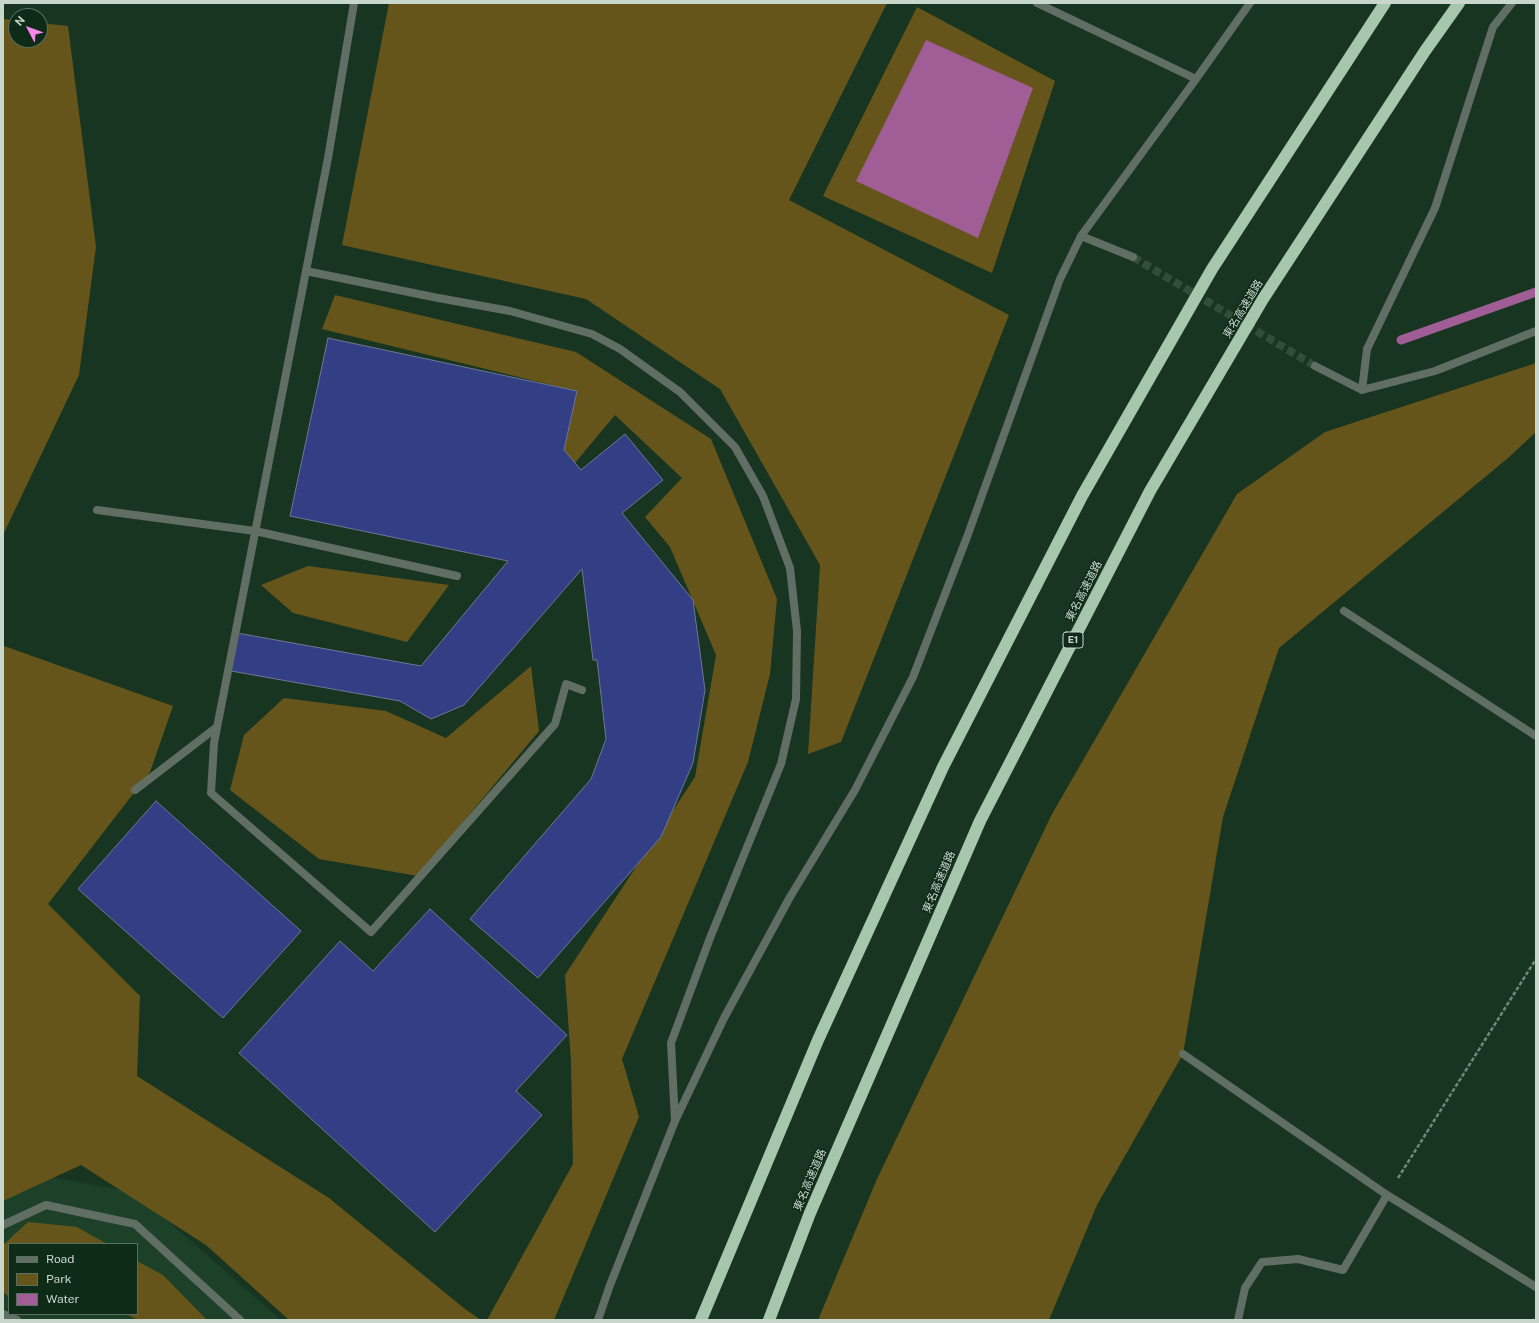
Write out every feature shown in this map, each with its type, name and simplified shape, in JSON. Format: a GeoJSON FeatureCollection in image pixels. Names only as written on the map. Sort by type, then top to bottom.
{"type":"FeatureCollection","features":[{"type":"Feature","properties":{"kind":"highway"},"geometry":{"type":"LineString","coordinates":[[701,1320],[818,1040],[943,767],[1082,496],[1212,269],[1385,3]]}},
{"type":"Feature","properties":{"kind":"highway","name":"東名高速道路"},"geometry":{"type":"LineString","coordinates":[[769,1320],[810,1212],[980,821],[1150,491],[1263,299],[1425,51],[1459,3]]}},
{"type":"Feature","properties":{"kind":"street"},"geometry":{"type":"LineString","coordinates":[[354,3],[328,158],[214,743],[211,793],[371,932],[555,724],[566,684],[582,690]]}},
{"type":"Feature","properties":{"kind":"street"},"geometry":{"type":"LineString","coordinates":[[1038,3],[1196,79]]}},
{"type":"Feature","properties":{"kind":"street"},"geometry":{"type":"LineString","coordinates":[[598,1320],[610,1285],[675,1121],[728,1012],[790,897],[855,790],[913,677],[967,538],[1060,279],[1081,236],[1250,3]]}},
{"type":"Feature","properties":{"kind":"street"},"geometry":{"type":"LineString","coordinates":[[1362,390],[1367,349],[1435,208],[1493,27],[1512,3]]}},
{"type":"Feature","properties":{"kind":"street"},"geometry":{"type":"LineString","coordinates":[[1081,236],[1132,258]]}},
{"type":"Feature","properties":{"kind":"street"},"geometry":{"type":"LineString","coordinates":[[306,271],[510,311],[592,334],[620,349],[680,392],[735,446],[764,496],[790,568],[797,631],[796,699],[781,764],[710,938],[671,1042],[675,1121]]}},
{"type":"Feature","properties":{"kind":"street"},"geometry":{"type":"LineString","coordinates":[[1315,366],[1362,390],[1435,371],[1536,332]]}},
{"type":"Feature","properties":{"kind":"street"},"geometry":{"type":"LineString","coordinates":[[97,510],[255,531],[457,576]]}},
{"type":"Feature","properties":{"kind":"street"},"geometry":{"type":"LineString","coordinates":[[1344,611],[1536,736]]}},
{"type":"Feature","properties":{"kind":"street"},"geometry":{"type":"LineString","coordinates":[[135,790],[217,727]]}},
{"type":"Feature","properties":{"kind":"street"},"geometry":{"type":"LineString","coordinates":[[1183,1054],[1387,1194],[1536,1287]]}},
{"type":"Feature","properties":{"kind":"street"},"geometry":{"type":"LineString","coordinates":[[1238,1320],[1245,1288],[1262,1262],[1298,1259],[1343,1270],[1387,1194]]}},
{"type":"Feature","properties":{"kind":"street"},"geometry":{"type":"LineString","coordinates":[[3,1225],[46,1205],[135,1224],[240,1320]]}},
{"type":"Feature","properties":{"kind":"street"},"geometry":{"type":"LineString","coordinates":[[3,1314],[17,1320]]}},
{"type":"Feature","properties":{"kind":"path"},"geometry":{"type":"LineString","coordinates":[[1387,1194],[1536,959]]}},
{"type":"Feature","properties":{"kind":"shaded area"},"geometry":{"type":"Polygon","coordinates":[[[31,1174],[135,1192],[281,1320],[3,1320],[3,1190],[31,1174]]]}},
{"type":"Feature","properties":{"kind":"green space"},"geometry":{"type":"Polygon","coordinates":[[[389,3],[887,3],[789,200],[1009,315],[841,742],[808,754],[820,565],[720,389],[586,299],[342,245],[389,3]]]}},
{"type":"Feature","properties":{"kind":"green space"},"geometry":{"type":"Polygon","coordinates":[[[917,7],[1055,81],[992,273],[823,196],[917,7]]]}},
{"type":"Feature","properties":{"kind":"green space"},"geometry":{"type":"Polygon","coordinates":[[[3,19],[8,19],[8,48],[48,48],[48,24],[68,26],[96,247],[79,375],[3,535],[3,19]]]}},
{"type":"Feature","properties":{"kind":"green space"},"geometry":{"type":"Polygon","coordinates":[[[335,295],[576,352],[711,439],[777,599],[770,674],[748,762],[622,1059],[639,1117],[554,1320],[487,1320],[573,1164],[571,1062],[565,975],[695,777],[716,655],[670,547],[645,517],[682,478],[615,415],[575,463],[564,450],[576,391],[322,329],[335,295]]]}},
{"type":"Feature","properties":{"kind":"green space"},"geometry":{"type":"Polygon","coordinates":[[[1536,363],[1536,432],[1508,458],[1279,648],[1223,817],[1183,1054],[1097,1205],[1049,1320],[818,1320],[877,1179],[1052,814],[1237,494],[1325,432],[1536,363]]]}},
{"type":"Feature","properties":{"kind":"green space"},"geometry":{"type":"Polygon","coordinates":[[[308,566],[449,585],[407,642],[293,613],[261,585],[308,566]]]}},
{"type":"Feature","properties":{"kind":"green space"},"geometry":{"type":"Polygon","coordinates":[[[3,643],[4,646],[173,706],[150,772],[48,904],[140,996],[137,1076],[329,1198],[465,1309],[481,1320],[289,1320],[206,1245],[81,1165],[3,1201],[3,643]]]}},
{"type":"Feature","properties":{"kind":"green space"},"geometry":{"type":"Polygon","coordinates":[[[531,666],[539,731],[418,876],[319,859],[230,790],[244,735],[284,698],[386,711],[446,738],[531,666]]]}},
{"type":"Feature","properties":{"kind":"green space"},"geometry":{"type":"Polygon","coordinates":[[[28,1222],[77,1227],[105,1243],[8,1243],[8,1296],[3,1292],[3,1245],[28,1222]]]}},
{"type":"Feature","properties":{"kind":"green space"},"geometry":{"type":"Polygon","coordinates":[[[138,1262],[163,1275],[207,1320],[138,1320],[128,1315],[138,1315],[138,1262]]]}},
{"type":"Feature","properties":{"kind":"water"},"geometry":{"type":"Polygon","coordinates":[[[926,40],[1033,88],[978,238],[856,181],[926,40]]]}},
{"type":"Feature","properties":{"kind":"building"},"geometry":{"type":"Polygon","coordinates":[[[328,338],[577,391],[564,450],[581,470],[625,434],[663,480],[622,513],[693,600],[705,690],[693,763],[661,837],[538,978],[470,919],[591,779],[606,739],[597,660],[593,660],[582,569],[464,705],[431,719],[400,701],[231,671],[237,633],[421,666],[508,561],[290,516],[328,338]]]}},
{"type":"Feature","properties":{"kind":"building"},"geometry":{"type":"Polygon","coordinates":[[[156,801],[301,931],[223,1018],[78,889],[156,801]]]}},
{"type":"Feature","properties":{"kind":"building"},"geometry":{"type":"Polygon","coordinates":[[[430,909],[567,1035],[516,1091],[542,1115],[435,1232],[239,1053],[340,941],[373,971],[430,909]]]}},
{"type":"Feature","properties":{"kind":"waterway"},"geometry":{"type":"LineString","coordinates":[[1401,340],[1536,292]]}},
{"type":"Feature","properties":{"kind":"tunnel"},"geometry":{"type":"LineString","coordinates":[[1133,257],[1315,366]]}}]}
